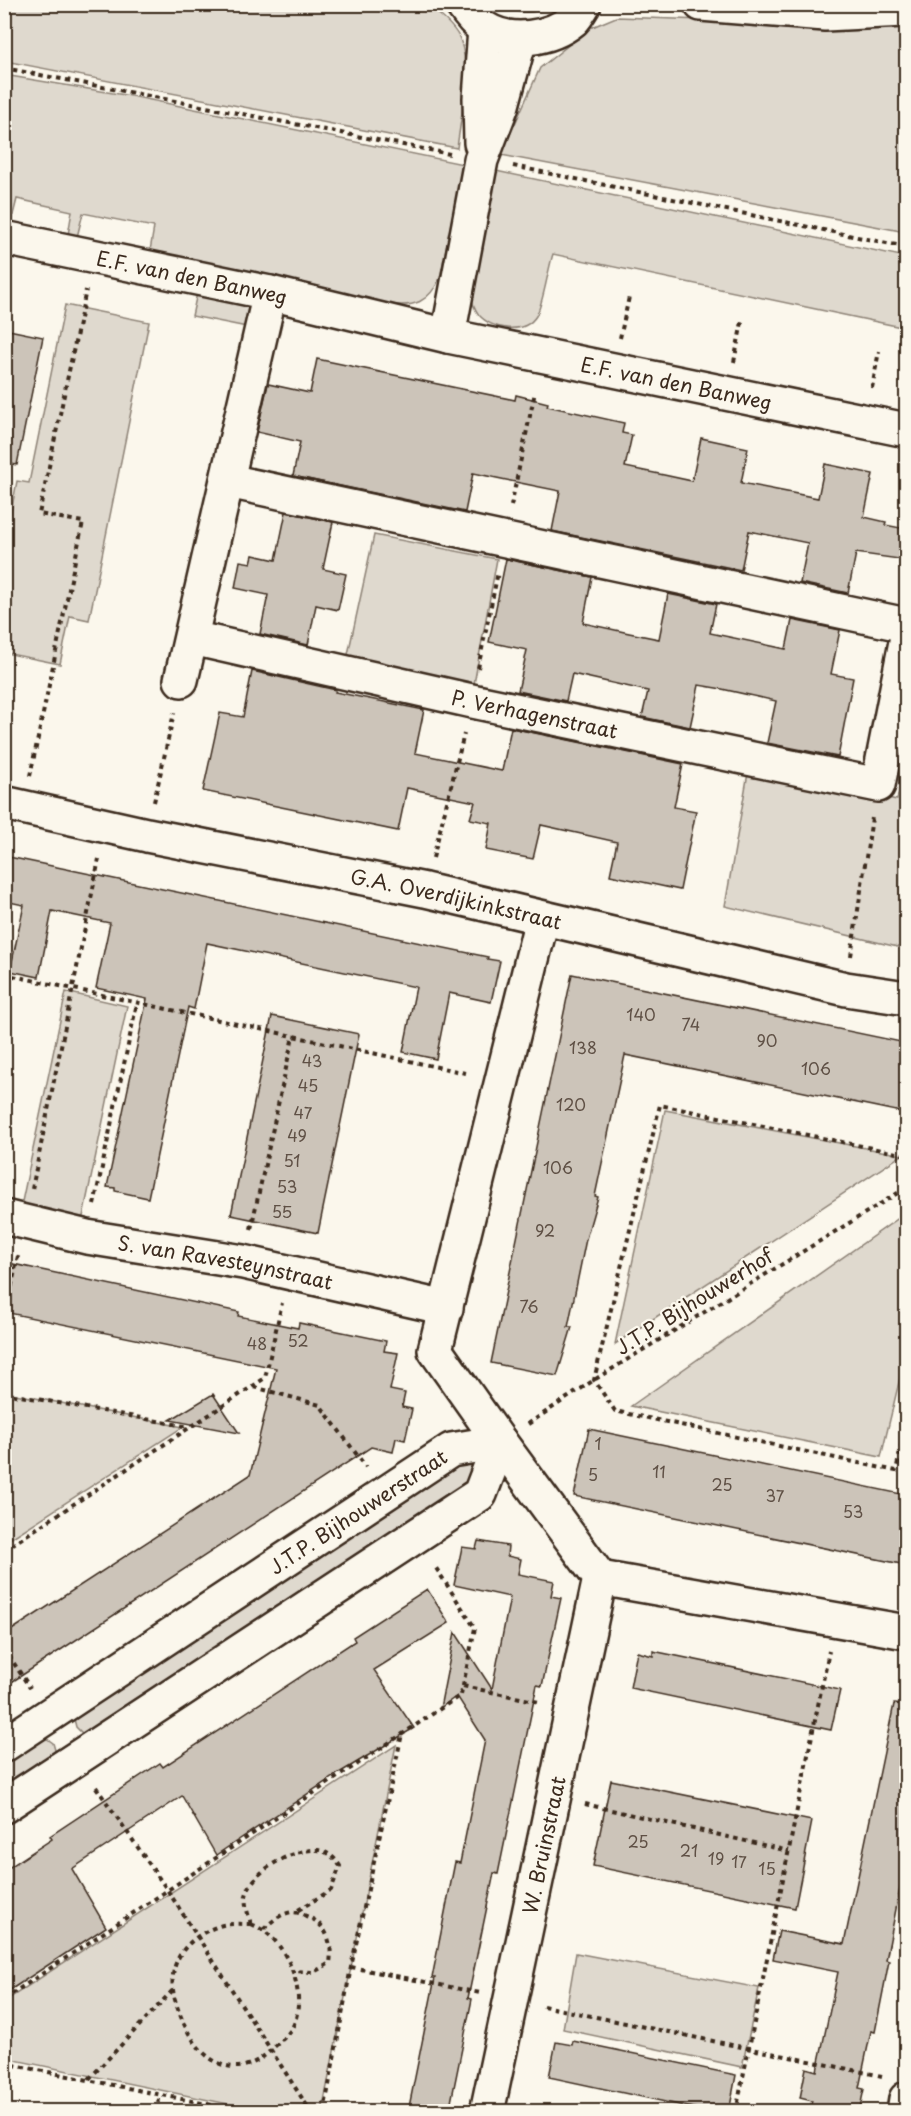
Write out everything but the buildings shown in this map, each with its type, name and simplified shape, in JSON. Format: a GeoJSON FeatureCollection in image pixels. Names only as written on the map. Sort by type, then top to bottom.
{"type":"FeatureCollection","features":[{"type":"Feature","properties":{"kind":"street"},"geometry":{"type":"LineString","coordinates":[[462,4],[485,29],[520,39],[549,34],[573,19],[584,4]]}},
{"type":"Feature","properties":{"kind":"street"},"geometry":{"type":"LineString","coordinates":[[701,4],[825,14],[899,8]]}},
{"type":"Feature","properties":{"kind":"street"},"geometry":{"type":"LineString","coordinates":[[481,160],[480,98],[485,29]]}},
{"type":"Feature","properties":{"kind":"street"},"geometry":{"type":"LineString","coordinates":[[448,336],[481,160],[502,105],[520,39]]}},
{"type":"Feature","properties":{"kind":"street","name":"E.F. van den Banweg"},"geometry":{"type":"LineString","coordinates":[[4,238],[270,293],[448,336],[906,430]]}},
{"type":"Feature","properties":{"kind":"street"},"geometry":{"type":"LineString","coordinates":[[182,680],[270,293]]}},
{"type":"Feature","properties":{"kind":"street"},"geometry":{"type":"LineString","coordinates":[[228,481],[906,625]]}},
{"type":"Feature","properties":{"kind":"street","name":"P. Verhagenstraat"},"geometry":{"type":"LineString","coordinates":[[192,638],[472,701],[878,785]]}},
{"type":"Feature","properties":{"kind":"street"},"geometry":{"type":"LineString","coordinates":[[878,785],[906,642]]}},
{"type":"Feature","properties":{"kind":"street","name":"G.A. Overdijkinkstraat"},"geometry":{"type":"LineString","coordinates":[[14,805],[147,835],[425,890],[846,989],[906,998]]}},
{"type":"Feature","properties":{"kind":"street"},"geometry":{"type":"LineString","coordinates":[[542,919],[435,1350],[600,1578],[906,1632]]}},
{"type":"Feature","properties":{"kind":"street","name":"S. van Ravesteynstraat"},"geometry":{"type":"LineString","coordinates":[[15,1220],[87,1237],[243,1262],[446,1308]]}},
{"type":"Feature","properties":{"kind":"street"},"geometry":{"type":"LineString","coordinates":[[4,1806],[480,1494],[500,1442]]}},
{"type":"Feature","properties":{"kind":"street","name":"J.T.P. Bijhouwerstraat"},"geometry":{"type":"LineString","coordinates":[[4,1745],[452,1450],[500,1442]]}},
{"type":"Feature","properties":{"kind":"street","name":"W. Bruinstraat"},"geometry":{"type":"LineString","coordinates":[[487,2112],[600,1578]]}},
{"type":"Feature","properties":{"kind":"street"},"geometry":{"type":"LineString","coordinates":[[48,1716],[77,1759]]}},
{"type":"Feature","properties":{"kind":"street"},"geometry":{"type":"LineString","coordinates":[[895,2088],[904,2112]]}},
{"type":"Feature","properties":{"kind":"path"},"geometry":{"type":"LineString","coordinates":[[14,805],[83,522],[39,513],[94,257]]}},
{"type":"Feature","properties":{"kind":"path"},"geometry":{"type":"LineString","coordinates":[[425,890],[472,701],[535,392]]}},
{"type":"Feature","properties":{"kind":"path"},"geometry":{"type":"LineString","coordinates":[[147,835],[182,680]]}},
{"type":"Feature","properties":{"kind":"path"},"geometry":{"type":"LineString","coordinates":[[846,989],[878,785]]}},
{"type":"Feature","properties":{"kind":"path"},"geometry":{"type":"LineString","coordinates":[[4,1322],[15,1220],[72,989],[106,826]]}},
{"type":"Feature","properties":{"kind":"path"},"geometry":{"type":"LineString","coordinates":[[4,974],[503,1081]]}},
{"type":"Feature","properties":{"kind":"path"},"geometry":{"type":"LineString","coordinates":[[87,1237],[137,1003]]}},
{"type":"Feature","properties":{"kind":"path"},"geometry":{"type":"LineString","coordinates":[[243,1262],[293,1036]]}},
{"type":"Feature","properties":{"kind":"path"},"geometry":{"type":"LineString","coordinates":[[906,1155],[660,1105],[594,1380],[615,1411],[896,1471],[906,1424]]}},
{"type":"Feature","properties":{"kind":"path","name":"J.T.P. Bijhouwerhof"},"geometry":{"type":"LineString","coordinates":[[500,1442],[594,1380],[906,1188]]}},
{"type":"Feature","properties":{"kind":"path"},"geometry":{"type":"LineString","coordinates":[[4,1550],[265,1378],[289,1273]]}},
{"type":"Feature","properties":{"kind":"path"},"geometry":{"type":"LineString","coordinates":[[253,1386],[320,1405],[386,1494]]}},
{"type":"Feature","properties":{"kind":"path"},"geometry":{"type":"LineString","coordinates":[[4,1393],[190,1428]]}},
{"type":"Feature","properties":{"kind":"path"},"geometry":{"type":"LineString","coordinates":[[4,1999],[461,1695],[475,1628],[416,1536]]}},
{"type":"Feature","properties":{"kind":"path"},"geometry":{"type":"LineString","coordinates":[[736,2112],[836,1620]]}},
{"type":"Feature","properties":{"kind":"path"},"geometry":{"type":"LineString","coordinates":[[4,1648],[48,1716]]}},
{"type":"Feature","properties":{"kind":"path"},"geometry":{"type":"LineString","coordinates":[[463,1686],[573,1709]]}},
{"type":"Feature","properties":{"kind":"path"},"geometry":{"type":"LineString","coordinates":[[324,2112],[351,1967],[402,1734]]}},
{"type":"Feature","properties":{"kind":"path"},"geometry":{"type":"LineString","coordinates":[[77,1759],[168,1891],[311,2112]]}},
{"type":"Feature","properties":{"kind":"path"},"geometry":{"type":"LineString","coordinates":[[554,1796],[789,1851]]}},
{"type":"Feature","properties":{"kind":"path"},"geometry":{"type":"LineString","coordinates":[[251,1924],[246,1897],[255,1879],[275,1863],[294,1853],[319,1850],[334,1857],[340,1866],[332,1890],[295,1912],[276,1917],[264,1929]]}},
{"type":"Feature","properties":{"kind":"path"},"geometry":{"type":"LineString","coordinates":[[294,1971],[314,1972],[330,1963],[332,1950],[324,1928],[314,1918],[295,1912]]}},
{"type":"Feature","properties":{"kind":"path"},"geometry":{"type":"LineString","coordinates":[[251,1924],[264,1929],[278,1943],[294,1971],[298,2007],[291,2030],[261,2059],[235,2067],[218,2062],[196,2045],[182,2024],[173,1996],[173,1971],[182,1950],[196,1937],[221,1925],[251,1924]]}},
{"type":"Feature","properties":{"kind":"path"},"geometry":{"type":"LineString","coordinates":[[351,1967],[749,2048],[895,2088]]}},
{"type":"Feature","properties":{"kind":"path"},"geometry":{"type":"LineString","coordinates":[[88,2080],[173,1990]]}},
{"type":"Feature","properties":{"kind":"path"},"geometry":{"type":"LineString","coordinates":[[4,2063],[246,2112]]}},
{"type":"Feature","properties":{"kind":"path"},"geometry":{"type":"LineString","coordinates":[[156,2112],[160,2094]]}},
{"type":"Feature","properties":{"kind":"shaded area"},"geometry":{"type":"Polygon","coordinates":[[[4,5],[427,5],[456,31],[464,54],[464,95],[457,148],[5,61],[4,5]]]}},
{"type":"Feature","properties":{"kind":"shaded area"},"geometry":{"type":"Polygon","coordinates":[[[500,5],[552,5],[539,10],[519,12],[500,5]]]}},
{"type":"Feature","properties":{"kind":"shaded area"},"geometry":{"type":"Polygon","coordinates":[[[616,17],[906,27],[906,232],[501,155],[540,68],[590,28],[616,17]]]}},
{"type":"Feature","properties":{"kind":"shaded area"},"geometry":{"type":"Polygon","coordinates":[[[4,75],[131,96],[463,164],[440,278],[431,293],[420,302],[406,305],[389,304],[150,251],[154,227],[83,213],[77,237],[68,235],[72,211],[17,199],[11,223],[5,222],[4,75]]]}},
{"type":"Feature","properties":{"kind":"shaded area"},"geometry":{"type":"Polygon","coordinates":[[[496,171],[906,257],[906,328],[553,254],[541,304],[531,322],[516,328],[492,324],[477,312],[469,289],[496,171]]]}},
{"type":"Feature","properties":{"kind":"shaded area"},"geometry":{"type":"Polygon","coordinates":[[[197,293],[246,305],[250,310],[252,328],[192,316],[197,293]]]}},
{"type":"Feature","properties":{"kind":"shaded area"},"geometry":{"type":"Polygon","coordinates":[[[65,305],[149,322],[89,620],[70,616],[60,664],[5,653],[5,543],[17,481],[29,483],[65,305]]]}},
{"type":"Feature","properties":{"kind":"shaded area"},"geometry":{"type":"Polygon","coordinates":[[[374,535],[497,559],[474,684],[347,659],[374,535]]]}},
{"type":"Feature","properties":{"kind":"shaded area"},"geometry":{"type":"Polygon","coordinates":[[[906,758],[906,949],[725,906],[749,767],[897,800],[906,758]]]}},
{"type":"Feature","properties":{"kind":"shaded area"},"geometry":{"type":"Polygon","coordinates":[[[66,992],[127,1006],[76,1250],[15,1235],[66,992]]]}},
{"type":"Feature","properties":{"kind":"shaded area"},"geometry":{"type":"Polygon","coordinates":[[[665,1110],[902,1155],[615,1344],[665,1110]]]}},
{"type":"Feature","properties":{"kind":"shaded area"},"geometry":{"type":"Polygon","coordinates":[[[906,1213],[906,1353],[881,1457],[631,1406],[906,1213]]]}},
{"type":"Feature","properties":{"kind":"shaded area"},"geometry":{"type":"Polygon","coordinates":[[[5,1392],[183,1427],[5,1542],[5,1392]]]}},
{"type":"Feature","properties":{"kind":"shaded area"},"geometry":{"type":"Polygon","coordinates":[[[470,1457],[481,1466],[483,1480],[87,1738],[76,1727],[73,1715],[470,1457]]]}},
{"type":"Feature","properties":{"kind":"shaded area"},"geometry":{"type":"Polygon","coordinates":[[[43,1736],[53,1743],[57,1757],[5,1798],[5,1752],[43,1736]]]}},
{"type":"Feature","properties":{"kind":"shaded area"},"geometry":{"type":"Polygon","coordinates":[[[396,1745],[322,2111],[262,2111],[5,2058],[5,2001],[396,1745]]]}},
{"type":"Feature","properties":{"kind":"shaded area"},"geometry":{"type":"Polygon","coordinates":[[[576,1953],[759,1988],[742,2067],[563,2029],[576,1953]]]}}]}
